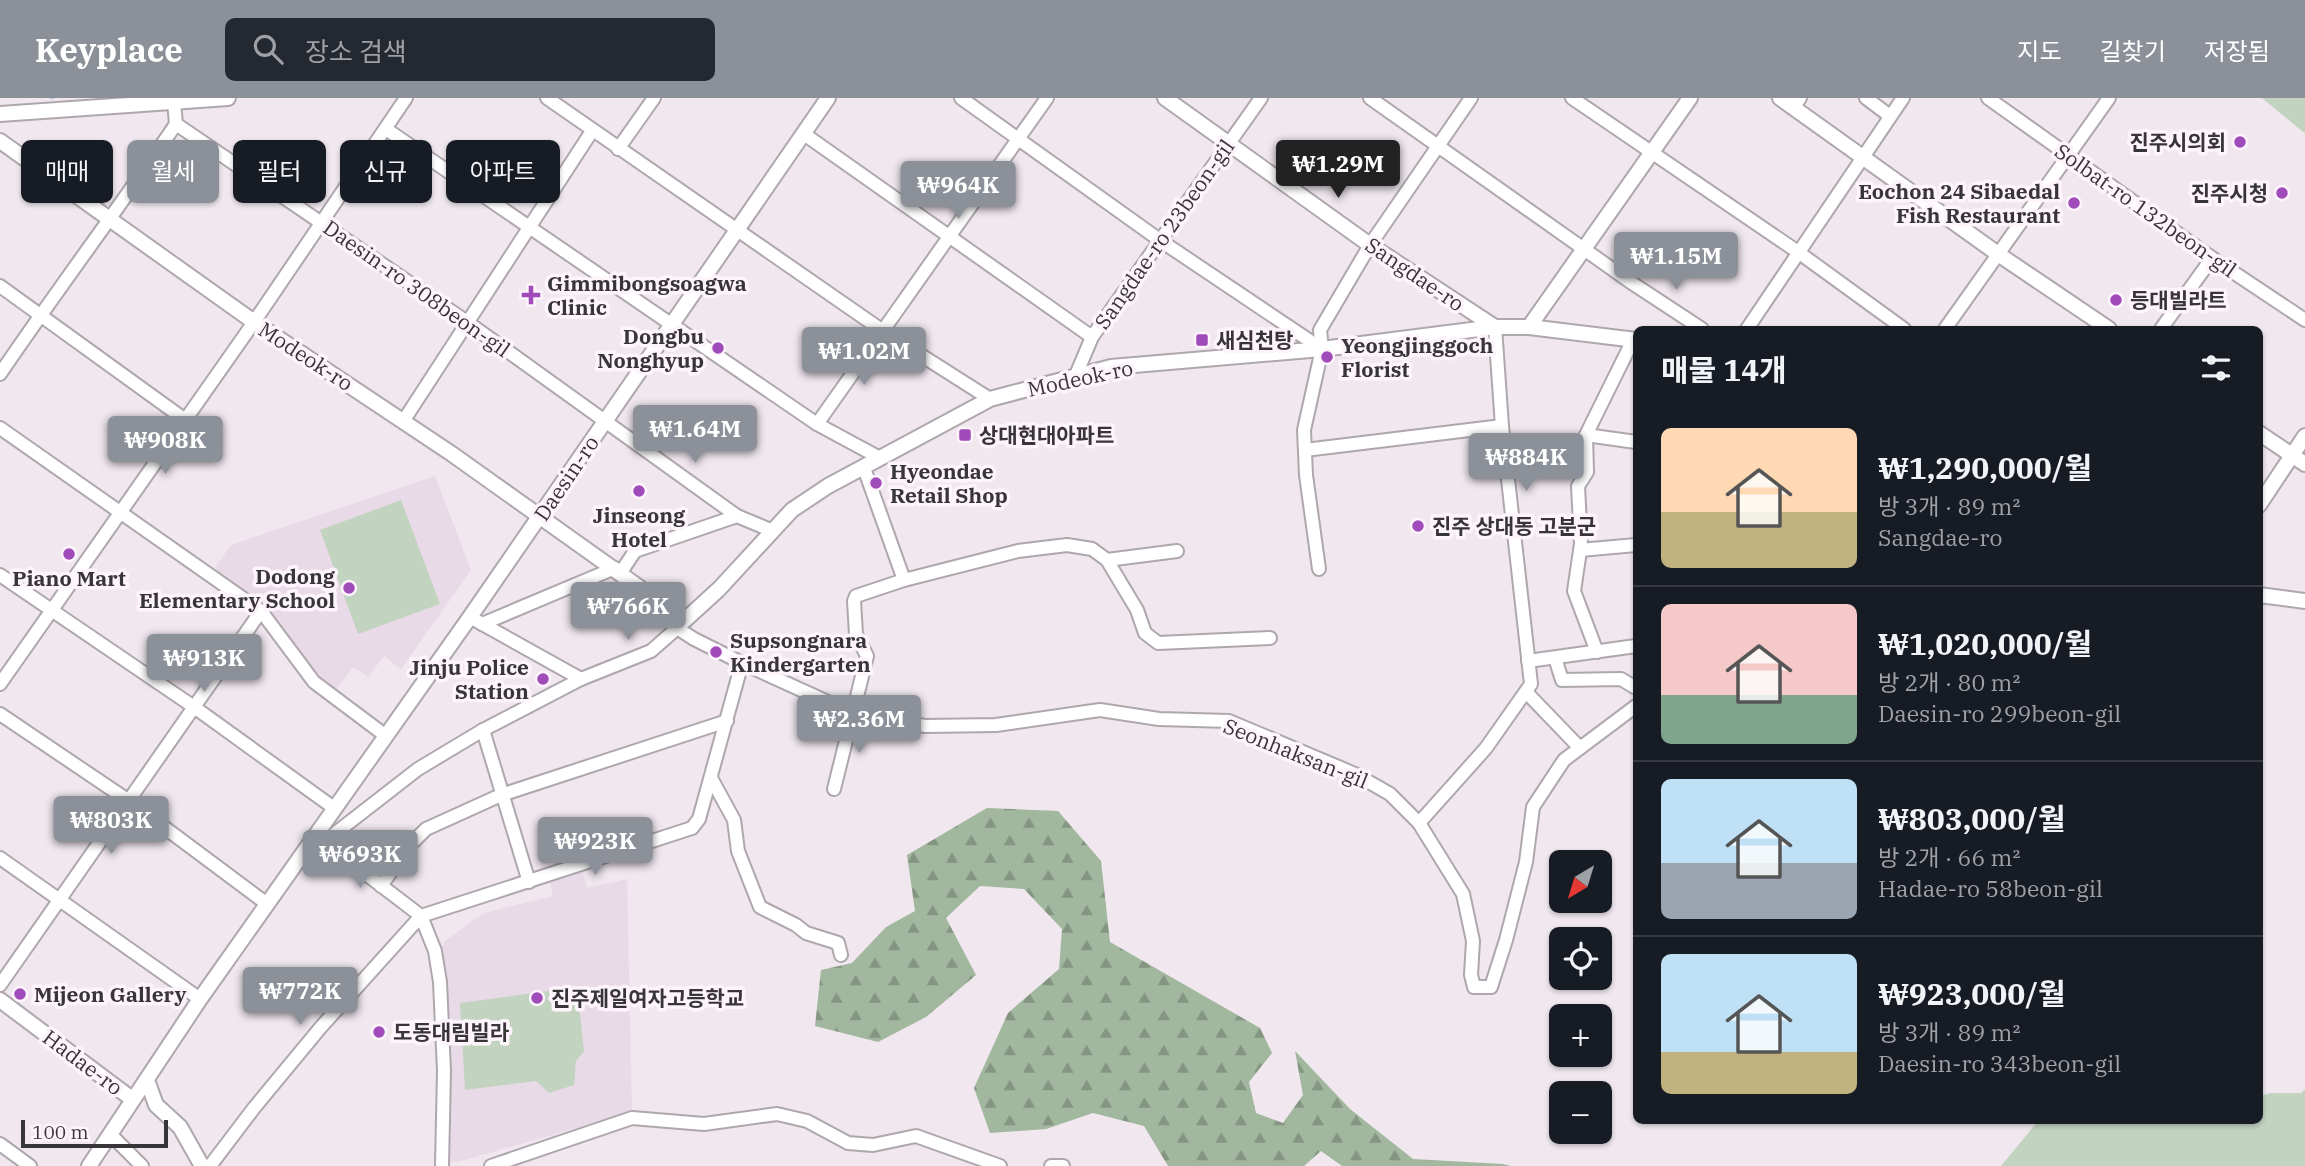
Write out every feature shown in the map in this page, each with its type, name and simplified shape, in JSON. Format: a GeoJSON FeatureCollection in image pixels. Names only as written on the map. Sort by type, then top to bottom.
{"type":"FeatureCollection","features":[{"type":"Feature","properties":{"kind":"street"},"geometry":{"type":"LineString","coordinates":[[0,114],[18,106],[228,98]]}},
{"type":"Feature","properties":{"kind":"street"},"geometry":{"type":"LineString","coordinates":[[0,684],[254,322],[406,98]]}},
{"type":"Feature","properties":{"kind":"street"},"geometry":{"type":"LineString","coordinates":[[547,98],[883,331],[990,399]]}},
{"type":"Feature","properties":{"kind":"street"},"geometry":{"type":"LineString","coordinates":[[618,149],[654,98]]}},
{"type":"Feature","properties":{"kind":"street","name":"Daesin-ro"},"geometry":{"type":"LineString","coordinates":[[89,1166],[200,999],[267,904],[318,840],[334,808],[386,736],[476,621],[540,517],[605,420],[828,98]]}},
{"type":"Feature","properties":{"kind":"street"},"geometry":{"type":"LineString","coordinates":[[961,98],[1161,240],[1322,349]]}},
{"type":"Feature","properties":{"kind":"street"},"geometry":{"type":"LineString","coordinates":[[817,424],[1047,98]]}},
{"type":"Feature","properties":{"kind":"street","name":"Sangdae-ro"},"geometry":{"type":"LineString","coordinates":[[1165,98],[1370,245],[1495,327]]}},
{"type":"Feature","properties":{"kind":"street","name":"Sangdae-ro 23beon-gil"},"geometry":{"type":"LineString","coordinates":[[1076,375],[1092,337],[1261,98]]}},
{"type":"Feature","properties":{"kind":"street"},"geometry":{"type":"LineString","coordinates":[[1370,98],[1632,283],[1697,326]]}},
{"type":"Feature","properties":{"kind":"street"},"geometry":{"type":"LineString","coordinates":[[1320,569],[1306,475],[1304,430],[1322,349],[1320,330],[1370,245],[1471,98]]}},
{"type":"Feature","properties":{"kind":"street"},"geometry":{"type":"LineString","coordinates":[[1572,98],[1798,252],[1900,326]]}},
{"type":"Feature","properties":{"kind":"street"},"geometry":{"type":"LineString","coordinates":[[1529,327],[1690,98]]}},
{"type":"Feature","properties":{"kind":"street"},"geometry":{"type":"LineString","coordinates":[[1780,98],[1797,103],[1862,157],[2105,326]]}},
{"type":"Feature","properties":{"kind":"street"},"geometry":{"type":"LineString","coordinates":[[1866,98],[1890,116]]}},
{"type":"Feature","properties":{"kind":"street"},"geometry":{"type":"LineString","coordinates":[[1749,326],[1903,98]]}},
{"type":"Feature","properties":{"kind":"street","name":"Solbat-ro 132beon-gil"},"geometry":{"type":"LineString","coordinates":[[1988,98],[2212,258],[2305,320]]}},
{"type":"Feature","properties":{"kind":"street"},"geometry":{"type":"LineString","coordinates":[[1947,326],[2109,98]]}},
{"type":"Feature","properties":{"kind":"street"},"geometry":{"type":"LineString","coordinates":[[0,374],[176,124],[174,102]]}},
{"type":"Feature","properties":{"kind":"street","name":"Daesin-ro 308beon-gil"},"geometry":{"type":"LineString","coordinates":[[176,124],[467,322],[737,516],[773,531]]}},
{"type":"Feature","properties":{"kind":"street"},"geometry":{"type":"LineString","coordinates":[[386,129],[817,424],[880,458]]}},
{"type":"Feature","properties":{"kind":"street"},"geometry":{"type":"LineString","coordinates":[[404,420],[592,131]]}},
{"type":"Feature","properties":{"kind":"street"},"geometry":{"type":"LineString","coordinates":[[803,134],[1092,337]]}},
{"type":"Feature","properties":{"kind":"street","name":"Modeok-ro"},"geometry":{"type":"LineString","coordinates":[[0,141],[254,322],[404,420],[618,570],[681,624],[719,589],[792,510],[828,486],[990,399],[1111,367],[1322,349],[1495,327],[1529,327],[1633,340]]}},
{"type":"Feature","properties":{"kind":"street"},"geometry":{"type":"LineString","coordinates":[[2163,326],[2212,258]]}},
{"type":"Feature","properties":{"kind":"street"},"geometry":{"type":"LineString","coordinates":[[0,286],[184,419]]}},
{"type":"Feature","properties":{"kind":"street"},"geometry":{"type":"LineString","coordinates":[[1419,823],[1486,748],[1531,684],[1502,426],[1495,327]]}},
{"type":"Feature","properties":{"kind":"street"},"geometry":{"type":"LineString","coordinates":[[1597,653],[1574,591],[1580,550],[1578,486],[1587,472],[1586,435],[1633,342]]}},
{"type":"Feature","properties":{"kind":"street"},"geometry":{"type":"LineString","coordinates":[[1305,450],[1502,426]]}},
{"type":"Feature","properties":{"kind":"street"},"geometry":{"type":"LineString","coordinates":[[0,428],[261,611],[314,682],[386,736]]}},
{"type":"Feature","properties":{"kind":"street"},"geometry":{"type":"LineString","coordinates":[[1586,435],[1633,442]]}},
{"type":"Feature","properties":{"kind":"street"},"geometry":{"type":"LineString","coordinates":[[2263,436],[2305,464]]}},
{"type":"Feature","properties":{"kind":"street"},"geometry":{"type":"LineString","coordinates":[[2263,499],[2305,436]]}},
{"type":"Feature","properties":{"kind":"street"},"geometry":{"type":"LineString","coordinates":[[864,468],[904,580]]}},
{"type":"Feature","properties":{"kind":"street"},"geometry":{"type":"LineString","coordinates":[[476,621],[618,570],[635,551],[737,516]]}},
{"type":"Feature","properties":{"kind":"street"},"geometry":{"type":"LineString","coordinates":[[834,789],[867,656],[856,634],[856,596],[904,580],[1018,551],[1067,545],[1092,550],[1107,560],[1137,610],[1145,633],[1158,643],[1270,638]]}},
{"type":"Feature","properties":{"kind":"street"},"geometry":{"type":"LineString","coordinates":[[1580,550],[1633,545]]}},
{"type":"Feature","properties":{"kind":"street"},"geometry":{"type":"LineString","coordinates":[[1107,560],[1177,551]]}},
{"type":"Feature","properties":{"kind":"street"},"geometry":{"type":"LineString","coordinates":[[0,575],[194,706],[334,808]]}},
{"type":"Feature","properties":{"kind":"street"},"geometry":{"type":"LineString","coordinates":[[2263,596],[2305,601]]}},
{"type":"Feature","properties":{"kind":"street"},"geometry":{"type":"LineString","coordinates":[[0,985],[261,611]]}},
{"type":"Feature","properties":{"kind":"street"},"geometry":{"type":"LineString","coordinates":[[476,621],[581,679]]}},
{"type":"Feature","properties":{"kind":"street"},"geometry":{"type":"LineString","coordinates":[[442,1166],[444,1071],[440,982],[435,951],[421,916],[318,840],[418,769],[483,730],[581,679],[651,650],[681,624]]}},
{"type":"Feature","properties":{"kind":"street","name":"Seonhaksan-gil"},"geometry":{"type":"LineString","coordinates":[[681,624],[694,639],[852,713],[925,726],[996,725],[1100,710],[1159,719],[1229,721],[1355,774],[1390,794],[1419,823],[1463,894],[1473,941],[1471,975],[1474,987],[1491,987],[1526,862],[1533,807],[1564,761],[1580,748]]}},
{"type":"Feature","properties":{"kind":"street"},"geometry":{"type":"LineString","coordinates":[[1528,661],[1633,647]]}},
{"type":"Feature","properties":{"kind":"street"},"geometry":{"type":"LineString","coordinates":[[1555,658],[1562,680],[1621,679],[1633,686]]}},
{"type":"Feature","properties":{"kind":"street"},"geometry":{"type":"LineString","coordinates":[[210,1166],[321,1027],[421,916],[692,828],[699,819],[742,663]]}},
{"type":"Feature","properties":{"kind":"street"},"geometry":{"type":"LineString","coordinates":[[1525,692],[1580,748],[1633,708]]}},
{"type":"Feature","properties":{"kind":"street"},"geometry":{"type":"LineString","coordinates":[[0,714],[129,802],[267,904]]}},
{"type":"Feature","properties":{"kind":"street"},"geometry":{"type":"LineString","coordinates":[[382,886],[409,846],[426,829],[501,795],[727,720]]}},
{"type":"Feature","properties":{"kind":"street"},"geometry":{"type":"LineString","coordinates":[[483,730],[529,882]]}},
{"type":"Feature","properties":{"kind":"street"},"geometry":{"type":"LineString","coordinates":[[711,778],[734,820],[738,852],[760,906],[806,933],[838,943],[841,955]]}},
{"type":"Feature","properties":{"kind":"street"},"geometry":{"type":"LineString","coordinates":[[0,858],[200,999]]}},
{"type":"Feature","properties":{"kind":"street","name":"Hadae-ro"},"geometry":{"type":"LineString","coordinates":[[0,1000],[132,1099]]}},
{"type":"Feature","properties":{"kind":"street","name":"Hadae-ro"},"geometry":{"type":"LineString","coordinates":[[147,1080],[156,1105],[180,1127],[202,1166]]}},
{"type":"Feature","properties":{"kind":"street"},"geometry":{"type":"LineString","coordinates":[[491,1166],[632,1118],[704,1124],[777,1114],[807,1121],[848,1143],[873,1145],[916,1136],[999,1166]]}},
{"type":"Feature","properties":{"kind":"street"},"geometry":{"type":"LineString","coordinates":[[110,1134],[142,1166]]}},
{"type":"Feature","properties":{"kind":"street"},"geometry":{"type":"LineString","coordinates":[[0,1144],[30,1166]]}},
{"type":"Feature","properties":{"kind":"street"},"geometry":{"type":"LineString","coordinates":[[1051,1166],[1063,1166]]}},
{"type":"Feature","properties":{"kind":"shaded area","name":"Dodong Elementary School"},"geometry":{"type":"Polygon","coordinates":[[[435,476],[471,570],[401,669],[384,656],[368,677],[353,667],[336,690],[317,676],[265,606],[216,571],[217,565],[231,545],[435,476]]]}},
{"type":"Feature","properties":{"kind":"shaded area","name":"진주제일여자고등학교"},"geometry":{"type":"Polygon","coordinates":[[[580,864],[587,888],[627,879],[632,1112],[458,1162],[448,1161],[442,947],[445,941],[484,913],[553,896],[549,879],[580,864]]]}},
{"type":"Feature","properties":{"kind":"green space"},"geometry":{"type":"Polygon","coordinates":[[[2262,98],[2305,98],[2305,133],[2302,131],[2262,98]]]}},
{"type":"Feature","properties":{"kind":"green space"},"geometry":{"type":"Polygon","coordinates":[[[401,500],[440,604],[358,634],[320,530],[401,500]]]}},
{"type":"Feature","properties":{"kind":"green space"},"geometry":{"type":"Polygon","coordinates":[[[987,808],[1058,811],[1101,861],[1110,942],[1260,1028],[1272,1053],[1249,1082],[1256,1113],[1283,1123],[1303,1095],[1295,1051],[1350,1109],[1413,1159],[1511,1166],[1342,1166],[1321,1151],[1304,1166],[1168,1166],[1144,1126],[1093,1113],[1046,1129],[990,1133],[974,1088],[1008,1013],[1059,969],[1062,929],[1024,889],[980,886],[946,918],[976,975],[926,1017],[878,1042],[815,1026],[821,970],[852,963],[886,927],[915,911],[907,855],[987,808]]]}},
{"type":"Feature","properties":{"kind":"green space"},"geometry":{"type":"Polygon","coordinates":[[[577,987],[584,1051],[576,1061],[574,1085],[549,1093],[536,1081],[465,1090],[460,1003],[577,987]]]}},
{"type":"Feature","properties":{"kind":"green space"},"geometry":{"type":"Polygon","coordinates":[[[2305,1089],[2305,1166],[2001,1166],[2036,1124],[2263,1124],[2263,1095],[2301,1093],[2305,1089]]]}},
{"type":"Feature","properties":{"kind":"place","name":"진주시의회"},"geometry":{"type":"Point","coordinates":[2240,142]}},
{"type":"Feature","properties":{"kind":"place","name":"진주시청"},"geometry":{"type":"Point","coordinates":[2282,193]}},
{"type":"Feature","properties":{"kind":"place","name":"Eochon 24 Sibaedal Fish Restaurant"},"geometry":{"type":"Point","coordinates":[2074,203]}},
{"type":"Feature","properties":{"kind":"place","name":"Gimmibongsoagwa Clinic"},"geometry":{"type":"Point","coordinates":[531,295]}},
{"type":"Feature","properties":{"kind":"place","name":"등대빌라트"},"geometry":{"type":"Point","coordinates":[2116,300]}},
{"type":"Feature","properties":{"kind":"place","name":"새심천탕"},"geometry":{"type":"Point","coordinates":[1202,340]}},
{"type":"Feature","properties":{"kind":"place","name":"Dongbu Nonghyup"},"geometry":{"type":"Point","coordinates":[718,348]}},
{"type":"Feature","properties":{"kind":"place","name":"Yeongjinggoch Florist"},"geometry":{"type":"Point","coordinates":[1327,357]}},
{"type":"Feature","properties":{"kind":"place","name":"상대현대아파트"},"geometry":{"type":"Point","coordinates":[965,435]}},
{"type":"Feature","properties":{"kind":"place","name":"Hyeondae Retail Shop"},"geometry":{"type":"Point","coordinates":[876,483]}},
{"type":"Feature","properties":{"kind":"place","name":"Jinseong Hotel"},"geometry":{"type":"Point","coordinates":[639,491]}},
{"type":"Feature","properties":{"kind":"place","name":"진주 상대동 고분군"},"geometry":{"type":"Point","coordinates":[1418,526]}},
{"type":"Feature","properties":{"kind":"place","name":"Piano Mart"},"geometry":{"type":"Point","coordinates":[69,554]}},
{"type":"Feature","properties":{"kind":"place","name":"Dodong Elementary School"},"geometry":{"type":"Point","coordinates":[349,588]}},
{"type":"Feature","properties":{"kind":"place","name":"Supsongnara Kindergarten"},"geometry":{"type":"Point","coordinates":[716,652]}},
{"type":"Feature","properties":{"kind":"place","name":"Jinju Police Station"},"geometry":{"type":"Point","coordinates":[543,679]}},
{"type":"Feature","properties":{"kind":"place","name":"Mijeon Gallery"},"geometry":{"type":"Point","coordinates":[20,994]}},
{"type":"Feature","properties":{"kind":"place","name":"진주제일여자고등학교"},"geometry":{"type":"Point","coordinates":[537,998]}},
{"type":"Feature","properties":{"kind":"place","name":"도동대림빌라"},"geometry":{"type":"Point","coordinates":[379,1032]}}]}
